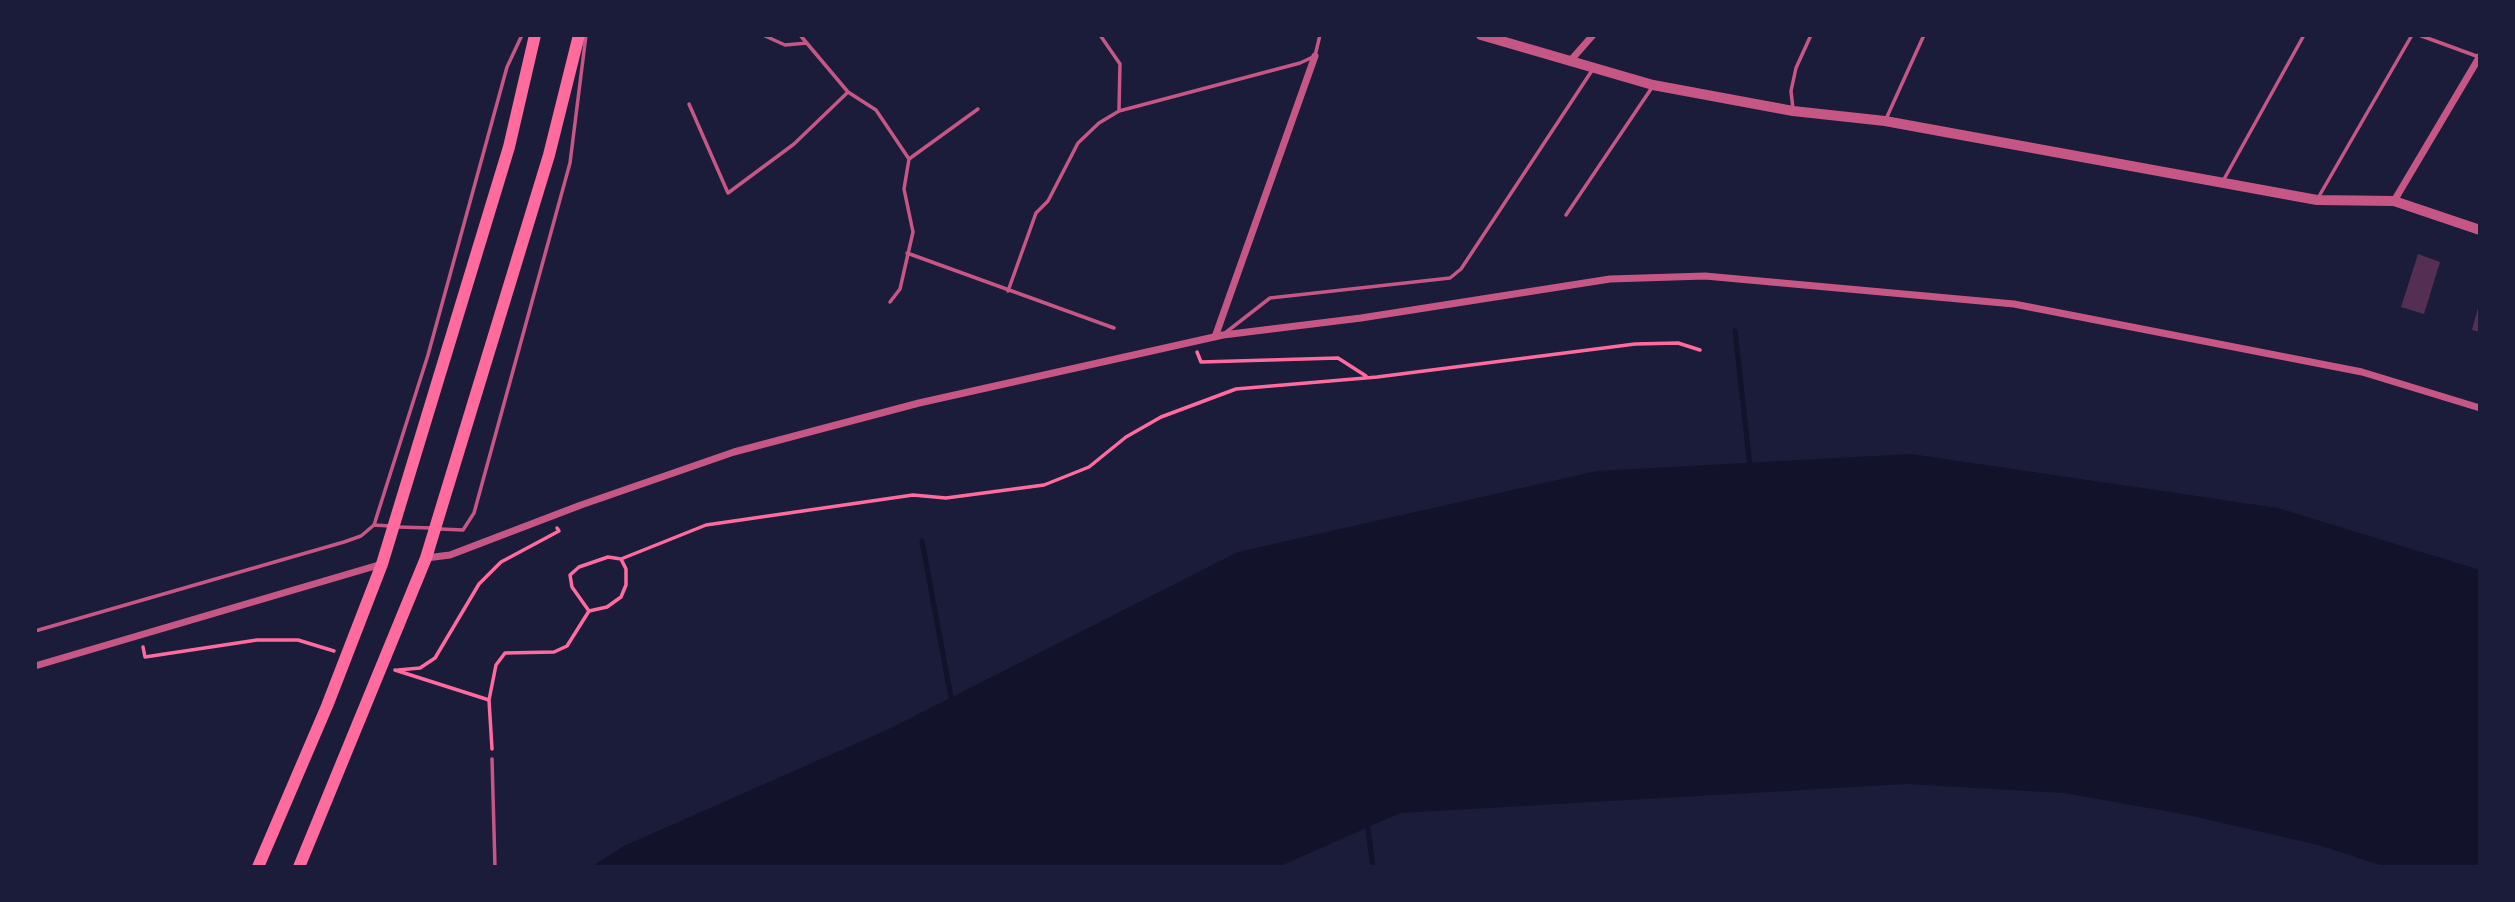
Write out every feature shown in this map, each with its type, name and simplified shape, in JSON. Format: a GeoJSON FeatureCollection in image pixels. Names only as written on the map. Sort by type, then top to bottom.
{"type":"FeatureCollection","features":[{"type":"Feature","properties":{"kind":"main road"},"geometry":{"type":"LineString","coordinates":[[258,867],[327,706],[382,564],[509,148],[535,35]]}},
{"type":"Feature","properties":{"kind":"main road"},"geometry":{"type":"LineString","coordinates":[[299,867],[426,558],[549,155],[579,35]]}},
{"type":"Feature","properties":{"kind":"street"},"geometry":{"type":"LineString","coordinates":[[1481,35],[1653,85],[1793,111],[1885,121],[2317,200],[2394,201],[2480,230]]}},
{"type":"Feature","properties":{"kind":"street"},"geometry":{"type":"LineString","coordinates":[[1572,60],[1593,35]]}},
{"type":"Feature","properties":{"kind":"street"},"geometry":{"type":"LineString","coordinates":[[1219,336],[1315,56]]}},
{"type":"Feature","properties":{"kind":"street"},"geometry":{"type":"LineString","coordinates":[[2394,201],[2480,56]]}},
{"type":"Feature","properties":{"kind":"street"},"geometry":{"type":"LineString","coordinates":[[426,558],[450,555],[734,452],[919,403],[1219,336],[1361,318],[1610,279],[1705,276],[2014,304],[2362,372],[2480,408]]}},
{"type":"Feature","properties":{"kind":"street"},"geometry":{"type":"LineString","coordinates":[[35,666],[382,564]]}},
{"type":"Feature","properties":{"kind":"lane"},"geometry":{"type":"LineString","coordinates":[[35,631],[344,542],[361,536],[374,525],[428,355],[507,67],[522,35]]}},
{"type":"Feature","properties":{"kind":"lane"},"geometry":{"type":"LineString","coordinates":[[374,525],[463,530],[474,513],[570,163],[586,35]]}},
{"type":"Feature","properties":{"kind":"lane"},"geometry":{"type":"LineString","coordinates":[[763,35],[785,45],[807,43]]}},
{"type":"Feature","properties":{"kind":"lane"},"geometry":{"type":"LineString","coordinates":[[800,35],[848,92],[876,110],[909,159],[904,189],[913,232],[900,289],[890,302]]}},
{"type":"Feature","properties":{"kind":"lane"},"geometry":{"type":"LineString","coordinates":[[1100,35],[1120,64],[1122,74],[1119,111]]}},
{"type":"Feature","properties":{"kind":"lane"},"geometry":{"type":"LineString","coordinates":[[1008,291],[1037,213],[1048,201],[1071,155],[1099,123],[1119,111],[1300,63],[1315,56],[1321,35]]}},
{"type":"Feature","properties":{"kind":"lane"},"geometry":{"type":"LineString","coordinates":[[1793,111],[1791,91],[1796,68],[1811,35]]}},
{"type":"Feature","properties":{"kind":"lane"},"geometry":{"type":"LineString","coordinates":[[1885,121],[1924,35]]}},
{"type":"Feature","properties":{"kind":"lane"},"geometry":{"type":"LineString","coordinates":[[2223,181],[2304,35]]}},
{"type":"Feature","properties":{"kind":"lane"},"geometry":{"type":"LineString","coordinates":[[2317,200],[2412,35]]}},
{"type":"Feature","properties":{"kind":"lane"},"geometry":{"type":"LineString","coordinates":[[2419,35],[2480,56]]}},
{"type":"Feature","properties":{"kind":"lane"},"geometry":{"type":"LineString","coordinates":[[1219,336],[1270,298],[1450,278],[1461,270],[1593,68]]}},
{"type":"Feature","properties":{"kind":"lane"},"geometry":{"type":"LineString","coordinates":[[1566,215],[1653,85]]}},
{"type":"Feature","properties":{"kind":"lane"},"geometry":{"type":"LineString","coordinates":[[689,104],[728,193],[794,144],[848,92]]}},
{"type":"Feature","properties":{"kind":"lane"},"geometry":{"type":"LineString","coordinates":[[909,159],[978,108]]}},
{"type":"Feature","properties":{"kind":"lane"},"geometry":{"type":"LineString","coordinates":[[907,253],[1114,328]]}},
{"type":"Feature","properties":{"kind":"lane"},"geometry":{"type":"LineString","coordinates":[[492,759],[495,867]]}},
{"type":"Feature","properties":{"kind":"path"},"geometry":{"type":"LineString","coordinates":[[1192,342],[1201,362],[1338,358],[1367,378]]}},
{"type":"Feature","properties":{"kind":"path"},"geometry":{"type":"LineString","coordinates":[[589,611],[572,587],[570,575],[579,567],[608,557],[621,559],[706,525],[913,495],[946,498],[1044,485],[1090,467],[1126,437],[1161,417],[1236,389],[1367,378],[1635,344],[1678,343],[1699,350]]}},
{"type":"Feature","properties":{"kind":"path"},"geometry":{"type":"LineString","coordinates":[[489,700],[394,670],[420,668],[435,658],[486,577],[501,562],[559,531],[550,517]]}},
{"type":"Feature","properties":{"kind":"path"},"geometry":{"type":"LineString","coordinates":[[492,759],[489,700],[496,665],[505,653],[554,652],[567,646],[589,611],[607,607],[621,597],[626,577],[621,559]]}},
{"type":"Feature","properties":{"kind":"path"},"geometry":{"type":"LineString","coordinates":[[140,634],[145,657],[257,640],[298,640],[346,655]]}},
{"type":"Feature","properties":{"kind":"shaded area"},"geometry":{"type":"Polygon","coordinates":[[[1911,454],[2278,508],[2480,570],[2480,867],[2386,867],[2322,846],[2188,815],[2064,793],[1907,784],[1400,813],[1278,867],[591,867],[624,846],[889,729],[1238,552],[1597,471],[1911,454]]]}},
{"type":"Feature","properties":{"kind":"building"},"geometry":{"type":"Polygon","coordinates":[[[2418,254],[2440,262],[2424,314],[2401,307],[2418,254]]]}},
{"type":"Feature","properties":{"kind":"building"},"geometry":{"type":"Polygon","coordinates":[[[2480,304],[2480,332],[2472,330],[2480,304]]]}},
{"type":"Feature","properties":{"kind":"waterway"},"geometry":{"type":"LineString","coordinates":[[1735,331],[1750,467]]}},
{"type":"Feature","properties":{"kind":"waterway"},"geometry":{"type":"LineString","coordinates":[[922,541],[952,703]]}},
{"type":"Feature","properties":{"kind":"waterway"},"geometry":{"type":"LineString","coordinates":[[1367,822],[1373,867]]}}]}
